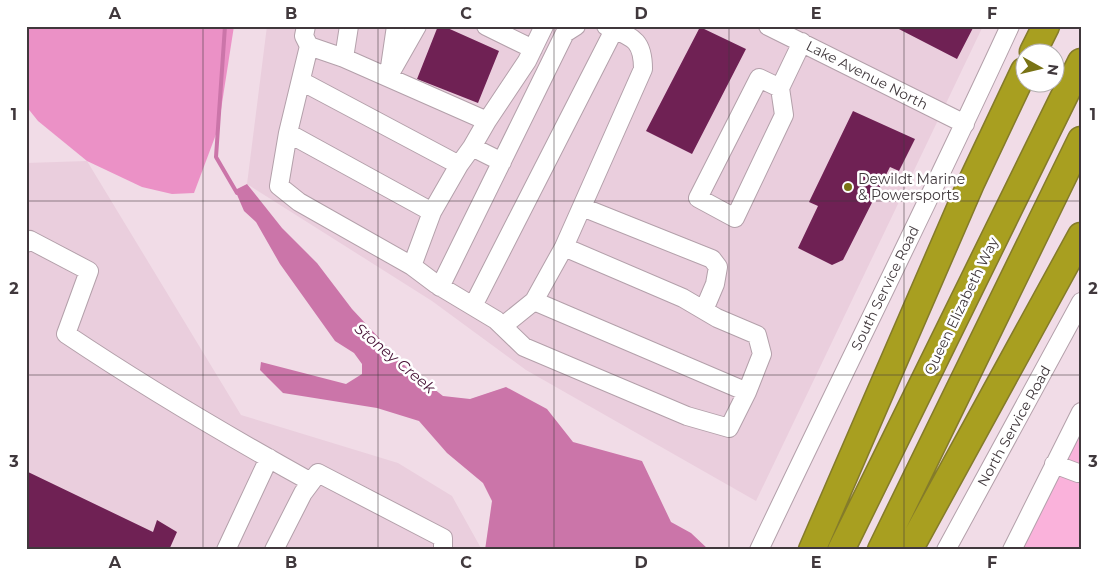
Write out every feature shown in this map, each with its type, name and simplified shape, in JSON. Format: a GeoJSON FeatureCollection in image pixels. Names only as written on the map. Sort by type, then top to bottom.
{"type":"FeatureCollection","features":[{"type":"Feature","properties":{"kind":"highway"},"geometry":{"type":"LineString","coordinates":[[1038,42],[1046,26]]}},
{"type":"Feature","properties":{"kind":"highway","name":"Queen Elizabeth Way"},"geometry":{"type":"LineString","coordinates":[[841,550],[1081,62]]}},
{"type":"Feature","properties":{"kind":"highway"},"geometry":{"type":"LineString","coordinates":[[812,550],[971,182],[1014,92]]}},
{"type":"Feature","properties":{"kind":"highway"},"geometry":{"type":"LineString","coordinates":[[881,550],[1081,140]]}},
{"type":"Feature","properties":{"kind":"highway"},"geometry":{"type":"LineString","coordinates":[[908,550],[1081,236]]}},
{"type":"Feature","properties":{"kind":"street"},"geometry":{"type":"LineString","coordinates":[[306,26],[304,36],[309,46],[288,133],[279,186],[299,202],[412,266],[440,287],[496,320],[524,347],[687,416],[729,428],[747,392],[762,354],[757,335],[717,318],[683,298],[564,247]]}},
{"type":"Feature","properties":{"kind":"street"},"geometry":{"type":"LineString","coordinates":[[344,58],[349,26]]}},
{"type":"Feature","properties":{"kind":"street"},"geometry":{"type":"LineString","coordinates":[[388,77],[396,26]]}},
{"type":"Feature","properties":{"kind":"street"},"geometry":{"type":"LineString","coordinates":[[388,77],[417,26]]}},
{"type":"Feature","properties":{"kind":"street"},"geometry":{"type":"LineString","coordinates":[[486,26],[533,49]]}},
{"type":"Feature","properties":{"kind":"street"},"geometry":{"type":"LineString","coordinates":[[412,266],[432,212],[458,165],[472,148],[487,121],[527,61],[544,26]]}},
{"type":"Feature","properties":{"kind":"street"},"geometry":{"type":"LineString","coordinates":[[440,287],[565,33],[576,26]]}},
{"type":"Feature","properties":{"kind":"street","name":"Lake Avenue North"},"geometry":{"type":"LineString","coordinates":[[768,26],[965,124]]}},
{"type":"Feature","properties":{"kind":"street","name":"South Service Road"},"geometry":{"type":"LineString","coordinates":[[759,550],[965,124],[1010,26]]}},
{"type":"Feature","properties":{"kind":"street"},"geometry":{"type":"LineString","coordinates":[[474,306],[610,28],[633,37],[643,54],[643,69],[582,207],[564,247],[534,301],[503,326]]}},
{"type":"Feature","properties":{"kind":"street"},"geometry":{"type":"LineString","coordinates":[[780,88],[759,78],[698,198],[735,218],[784,115],[780,88],[802,42]]}},
{"type":"Feature","properties":{"kind":"street"},"geometry":{"type":"LineString","coordinates":[[309,46],[344,58],[487,121]]}},
{"type":"Feature","properties":{"kind":"street"},"geometry":{"type":"LineString","coordinates":[[300,81],[458,165]]}},
{"type":"Feature","properties":{"kind":"street"},"geometry":{"type":"LineString","coordinates":[[288,133],[432,212]]}},
{"type":"Feature","properties":{"kind":"street"},"geometry":{"type":"LineString","coordinates":[[472,148],[502,162]]}},
{"type":"Feature","properties":{"kind":"street"},"geometry":{"type":"LineString","coordinates":[[582,207],[712,260],[718,267],[715,284],[704,310]]}},
{"type":"Feature","properties":{"kind":"street"},"geometry":{"type":"LineString","coordinates":[[26,243],[30,240],[88,271],[66,334],[311,482]]}},
{"type":"Feature","properties":{"kind":"street"},"geometry":{"type":"LineString","coordinates":[[534,301],[747,392]]}},
{"type":"Feature","properties":{"kind":"street","name":"North Service Road"},"geometry":{"type":"LineString","coordinates":[[946,550],[1081,302]]}},
{"type":"Feature","properties":{"kind":"street"},"geometry":{"type":"LineString","coordinates":[[1012,550],[1081,412]]}},
{"type":"Feature","properties":{"kind":"street"},"geometry":{"type":"LineString","coordinates":[[226,550],[269,458]]}},
{"type":"Feature","properties":{"kind":"street"},"geometry":{"type":"LineString","coordinates":[[1054,464],[1078,474],[1081,473]]}},
{"type":"Feature","properties":{"kind":"street"},"geometry":{"type":"LineString","coordinates":[[274,550],[303,492],[318,473],[443,538],[443,550]]}},
{"type":"Feature","properties":{"kind":"shaded area"},"geometry":{"type":"Polygon","coordinates":[[[30,26],[234,26],[218,129],[194,193],[172,194],[142,187],[87,161],[38,121],[26,106],[26,35],[30,26]]]}},
{"type":"Feature","properties":{"kind":"shaded area"},"geometry":{"type":"Polygon","coordinates":[[[267,26],[983,26],[756,501],[526,370],[432,301],[247,184],[267,26]]]}},
{"type":"Feature","properties":{"kind":"shaded area"},"geometry":{"type":"Polygon","coordinates":[[[87,161],[241,415],[398,463],[452,496],[482,550],[26,550],[26,163],[87,161]]]}},
{"type":"Feature","properties":{"kind":"shaded area"},"geometry":{"type":"Polygon","coordinates":[[[1081,411],[1081,550],[1012,550],[1081,411]]]}},
{"type":"Feature","properties":{"kind":"water"},"geometry":{"type":"Polygon","coordinates":[[[247,184],[282,228],[317,263],[352,309],[407,368],[443,396],[470,399],[506,387],[547,409],[573,442],[642,461],[671,522],[691,533],[709,550],[485,550],[492,501],[483,483],[447,453],[419,421],[377,408],[283,393],[260,370],[261,362],[346,384],[362,374],[362,364],[354,353],[335,341],[280,264],[256,222],[244,211],[235,190],[247,184]]]}},
{"type":"Feature","properties":{"kind":"building"},"geometry":{"type":"Polygon","coordinates":[[[438,26],[443,26],[499,51],[478,103],[417,79],[438,26]]]}},
{"type":"Feature","properties":{"kind":"building"},"geometry":{"type":"Polygon","coordinates":[[[893,26],[974,26],[957,59],[893,26]]]}},
{"type":"Feature","properties":{"kind":"building"},"geometry":{"type":"Polygon","coordinates":[[[700,27],[746,49],[692,154],[646,131],[700,27]]]}},
{"type":"Feature","properties":{"kind":"building","name":"Dewildt Marine & Powersports"},"geometry":{"type":"Polygon","coordinates":[[[853,111],[915,139],[899,171],[890,167],[843,260],[832,265],[798,248],[818,206],[809,202],[853,111]]]}},
{"type":"Feature","properties":{"kind":"building"},"geometry":{"type":"Polygon","coordinates":[[[26,471],[153,532],[157,520],[177,532],[169,550],[26,550],[26,471]]]}},
{"type":"Feature","properties":{"kind":"waterway","name":"Stoney Creek"},"geometry":{"type":"LineString","coordinates":[[225,26],[216,157],[237,193]]}},
{"type":"Feature","properties":{"kind":"place","name":"Dewildt Marine & Powersports"},"geometry":{"type":"Point","coordinates":[848,187]}}]}
